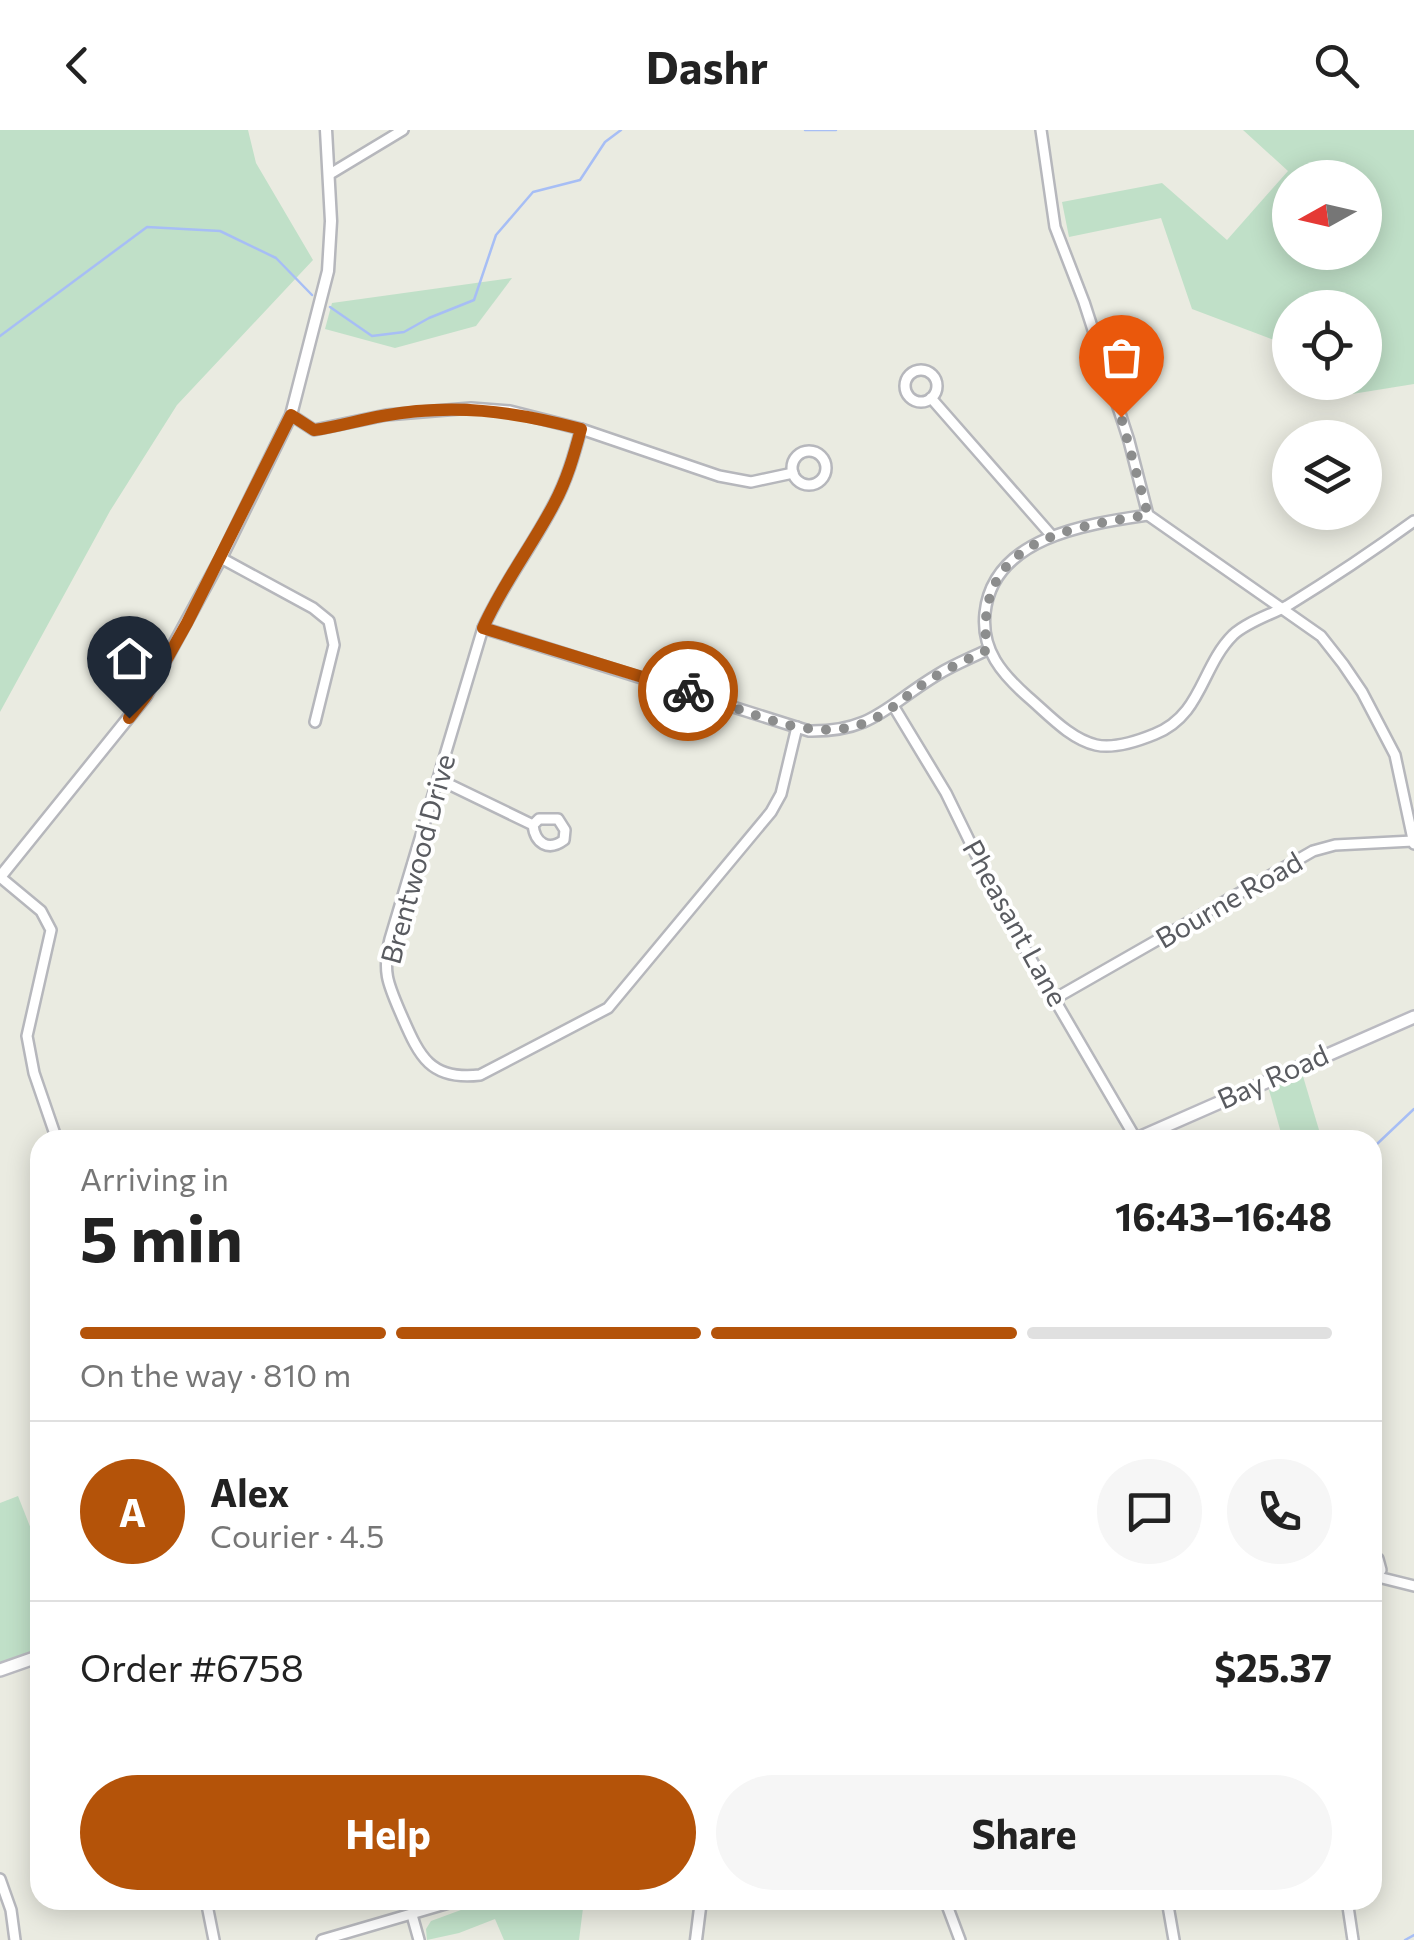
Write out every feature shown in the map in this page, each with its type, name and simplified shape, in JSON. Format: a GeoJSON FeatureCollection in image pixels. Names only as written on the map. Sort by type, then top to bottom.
{"type":"FeatureCollection","features":[{"type":"Feature","properties":{"kind":"main road","name":"Bay Road"},"geometry":{"type":"LineString","coordinates":[[1158,1130],[1414,1016]]}},
{"type":"Feature","properties":{"kind":"main road"},"geometry":{"type":"LineString","coordinates":[[0,1670],[30,1660]]}},
{"type":"Feature","properties":{"kind":"street"},"geometry":{"type":"LineString","coordinates":[[54,1130],[34,1072],[27,1036],[52,936],[41,911],[0,877],[146,696],[222,558],[291,415],[328,271],[330,174],[326,130]]}},
{"type":"Feature","properties":{"kind":"street"},"geometry":{"type":"LineString","coordinates":[[330,174],[404,130]]}},
{"type":"Feature","properties":{"kind":"street"},"geometry":{"type":"LineString","coordinates":[[1041,130],[1054,228],[1084,302],[1129,440],[1148,515],[1321,636],[1362,692],[1395,755],[1414,842]]}},
{"type":"Feature","properties":{"kind":"street"},"geometry":{"type":"LineString","coordinates":[[932,398],[1052,536]]}},
{"type":"Feature","properties":{"kind":"street"},"geometry":{"type":"LineString","coordinates":[[291,415],[314,430],[386,415],[470,408],[510,411],[581,429],[719,476],[751,482],[793,473]]}},
{"type":"Feature","properties":{"kind":"street","name":"Brentwood Drive"},"geometry":{"type":"LineString","coordinates":[[581,429],[568,474],[554,503],[501,588],[483,628],[384,962],[388,984],[414,1047],[424,1061],[462,1077],[480,1074],[608,1008],[771,812],[781,794],[797,727]]}},
{"type":"Feature","properties":{"kind":"street"},"geometry":{"type":"LineString","coordinates":[[1148,515],[1097,522],[1031,547],[1004,567],[985,613],[987,650],[1014,683],[1066,729],[1092,744],[1111,746],[1159,732],[1183,718],[1238,630],[1282,609],[1414,522]]}},
{"type":"Feature","properties":{"kind":"street"},"geometry":{"type":"LineString","coordinates":[[222,558],[314,608],[329,621],[334,645],[314,722]]}},
{"type":"Feature","properties":{"kind":"street"},"geometry":{"type":"LineString","coordinates":[[483,628],[797,727],[834,731],[852,728],[894,706],[941,672],[987,650]]}},
{"type":"Feature","properties":{"kind":"street","name":"Pheasant Lane"},"geometry":{"type":"LineString","coordinates":[[894,706],[946,793],[1007,918],[1129,1130]]}},
{"type":"Feature","properties":{"kind":"street"},"geometry":{"type":"LineString","coordinates":[[438,779],[533,826]]}},
{"type":"Feature","properties":{"kind":"street","name":"Bourne Road"},"geometry":{"type":"LineString","coordinates":[[1056,998],[1313,851],[1335,846],[1414,842]]}},
{"type":"Feature","properties":{"kind":"street"},"geometry":{"type":"LineString","coordinates":[[1382,1580],[1414,1586]]}},
{"type":"Feature","properties":{"kind":"street"},"geometry":{"type":"LineString","coordinates":[[0,1878],[11,1910],[15,1940]]}},
{"type":"Feature","properties":{"kind":"street"},"geometry":{"type":"LineString","coordinates":[[208,1910],[214,1940]]}},
{"type":"Feature","properties":{"kind":"street"},"geometry":{"type":"LineString","coordinates":[[322,1940],[428,1910]]}},
{"type":"Feature","properties":{"kind":"street"},"geometry":{"type":"LineString","coordinates":[[696,1940],[700,1910]]}},
{"type":"Feature","properties":{"kind":"street"},"geometry":{"type":"LineString","coordinates":[[948,1910],[960,1940]]}},
{"type":"Feature","properties":{"kind":"street"},"geometry":{"type":"LineString","coordinates":[[1169,1910],[1174,1940]]}},
{"type":"Feature","properties":{"kind":"street"},"geometry":{"type":"LineString","coordinates":[[1348,1910],[1353,1940]]}},
{"type":"Feature","properties":{"kind":"street"},"geometry":{"type":"LineString","coordinates":[[412,1915],[419,1940]]}},
{"type":"Feature","properties":{"kind":"green space"},"geometry":{"type":"Polygon","coordinates":[[[0,130],[248,130],[256,163],[313,260],[177,405],[110,511],[0,712],[0,130]]]}},
{"type":"Feature","properties":{"kind":"green space"},"geometry":{"type":"Polygon","coordinates":[[[1243,130],[1414,130],[1414,384],[1382,389],[1382,290],[1272,290],[1272,339],[1192,309],[1161,218],[1069,237],[1062,202],[1162,183],[1227,240],[1272,189],[1272,270],[1382,270],[1382,160],[1276,160],[1243,130]]]}},
{"type":"Feature","properties":{"kind":"green space"},"geometry":{"type":"Polygon","coordinates":[[[512,278],[476,326],[395,348],[325,329],[332,303],[512,278]]]}},
{"type":"Feature","properties":{"kind":"green space"},"geometry":{"type":"Polygon","coordinates":[[[1302,1073],[1319,1130],[1280,1130],[1269,1090],[1302,1073]]]}},
{"type":"Feature","properties":{"kind":"green space"},"geometry":{"type":"Polygon","coordinates":[[[18,1496],[30,1527],[30,1652],[0,1663],[0,1503],[18,1496]]]}},
{"type":"Feature","properties":{"kind":"green space"},"geometry":{"type":"Polygon","coordinates":[[[461,1910],[583,1910],[579,1940],[504,1940],[495,1919],[427,1940],[426,1929],[431,1921],[461,1910]]]}},
{"type":"Feature","properties":{"kind":"waterway"},"geometry":{"type":"LineString","coordinates":[[330,307],[372,336],[404,332],[474,300],[496,235],[533,192],[580,180],[605,142],[621,130]]}},
{"type":"Feature","properties":{"kind":"waterway"},"geometry":{"type":"LineString","coordinates":[[805,130],[836,130]]}},
{"type":"Feature","properties":{"kind":"waterway"},"geometry":{"type":"LineString","coordinates":[[0,336],[147,227],[220,231],[276,258],[312,295]]}},
{"type":"Feature","properties":{"kind":"waterway"},"geometry":{"type":"LineString","coordinates":[[1382,1139],[1414,1109]]}},
{"type":"Feature","properties":{"kind":"waterway"},"geometry":{"type":"LineString","coordinates":[[1405,1940],[1414,1935]]}},
{"type":"Feature","properties":{"kind":"way so far"},"geometry":{"type":"LineString","coordinates":[[688,691],[809,731],[834,731],[879,716],[941,672],[987,650],[986,602],[1004,567],[1052,536],[1097,522],[1148,515],[1121,417]]}},
{"type":"Feature","properties":{"kind":"route"},"geometry":{"type":"LineString","coordinates":[[129,718],[146,696],[222,558],[291,415],[314,430],[386,415],[470,408],[510,411],[581,429],[568,474],[554,503],[501,588],[483,628],[688,691]]}}]}
